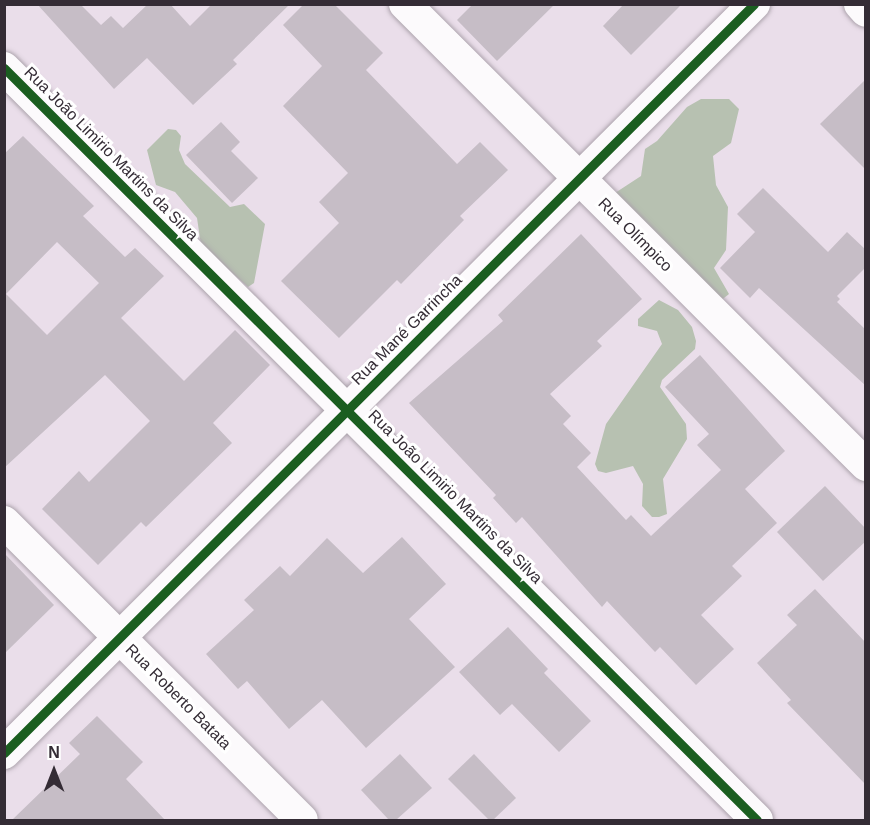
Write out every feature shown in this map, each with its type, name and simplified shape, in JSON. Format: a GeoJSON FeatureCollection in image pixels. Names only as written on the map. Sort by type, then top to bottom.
{"type":"FeatureCollection","features":[{"type":"Feature","properties":{"kind":"street","name":"Rua Olímpico"},"geometry":{"type":"LineString","coordinates":[[405,4],[866,465]]}},
{"type":"Feature","properties":{"kind":"street","name":"Rua Mané Garrincha"},"geometry":{"type":"LineString","coordinates":[[4,753],[754,4]]}},
{"type":"Feature","properties":{"kind":"street"},"geometry":{"type":"LineString","coordinates":[[860,4],[866,11]]}},
{"type":"Feature","properties":{"kind":"street","name":"Rua João Limirio Martins da Silva"},"geometry":{"type":"LineString","coordinates":[[4,68],[757,820]]}},
{"type":"Feature","properties":{"kind":"street","name":"Rua Roberto Batata"},"geometry":{"type":"LineString","coordinates":[[4,522],[302,820]]}},
{"type":"Feature","properties":{"kind":"green space"},"geometry":{"type":"Polygon","coordinates":[[[701,99],[729,99],[739,109],[731,143],[713,156],[716,185],[728,207],[726,250],[714,268],[729,294],[719,302],[615,193],[641,176],[645,149],[657,141],[687,107],[701,99]]]}},
{"type":"Feature","properties":{"kind":"green space"},"geometry":{"type":"Polygon","coordinates":[[[168,129],[176,130],[181,136],[179,150],[185,164],[230,207],[244,204],[265,224],[254,283],[248,287],[201,245],[197,218],[175,192],[156,185],[147,150],[168,129]]]}},
{"type":"Feature","properties":{"kind":"green space"},"geometry":{"type":"Polygon","coordinates":[[[659,300],[678,310],[692,327],[696,341],[695,349],[662,380],[660,387],[686,424],[687,439],[663,479],[667,514],[652,517],[642,506],[643,484],[633,466],[606,473],[598,471],[595,464],[606,424],[662,344],[657,331],[638,326],[638,319],[659,300]]]}},
{"type":"Feature","properties":{"kind":"building"},"geometry":{"type":"Polygon","coordinates":[[[37,4],[80,4],[101,25],[111,16],[123,28],[148,4],[170,4],[190,26],[212,4],[290,4],[233,60],[237,64],[193,105],[147,58],[114,89],[37,4]]]}},
{"type":"Feature","properties":{"kind":"building"},"geometry":{"type":"Polygon","coordinates":[[[304,4],[334,4],[383,53],[366,70],[457,164],[480,142],[508,170],[460,216],[464,220],[401,284],[397,280],[339,338],[281,281],[339,223],[319,202],[348,173],[283,106],[322,66],[283,25],[304,4]]]}},
{"type":"Feature","properties":{"kind":"building"},"geometry":{"type":"Polygon","coordinates":[[[473,4],[555,4],[497,61],[457,20],[473,4]]]}},
{"type":"Feature","properties":{"kind":"building"},"geometry":{"type":"Polygon","coordinates":[[[624,4],[682,4],[631,55],[603,26],[624,4]]]}},
{"type":"Feature","properties":{"kind":"building"},"geometry":{"type":"Polygon","coordinates":[[[866,79],[866,170],[820,124],[866,79]]]}},
{"type":"Feature","properties":{"kind":"building"},"geometry":{"type":"Polygon","coordinates":[[[221,122],[240,142],[231,151],[258,178],[232,203],[186,155],[221,122]]]}},
{"type":"Feature","properties":{"kind":"building"},"geometry":{"type":"Polygon","coordinates":[[[23,136],[94,206],[83,216],[125,257],[135,248],[164,276],[121,318],[184,381],[235,330],[270,365],[213,423],[232,443],[146,527],[141,522],[98,565],[42,509],[79,471],[89,482],[150,421],[105,375],[4,468],[4,154],[23,136]],[[57,242],[6,294],[47,335],[99,283],[57,242]]]}},
{"type":"Feature","properties":{"kind":"building"},"geometry":{"type":"Polygon","coordinates":[[[763,188],[828,252],[847,232],[866,250],[866,267],[837,296],[840,299],[837,302],[866,330],[866,386],[759,288],[750,298],[720,268],[755,232],[737,214],[763,188]]]}},
{"type":"Feature","properties":{"kind":"building"},"geometry":{"type":"Polygon","coordinates":[[[581,234],[642,299],[597,341],[602,346],[550,394],[571,416],[563,424],[591,453],[577,467],[626,520],[631,515],[651,536],[721,470],[697,445],[709,434],[665,387],[700,355],[785,451],[745,489],[777,523],[732,566],[742,576],[701,615],[734,649],[696,685],[660,647],[655,652],[607,601],[602,607],[522,517],[516,523],[493,498],[496,495],[409,403],[503,321],[498,315],[581,234]]]}},
{"type":"Feature","properties":{"kind":"building"},"geometry":{"type":"Polygon","coordinates":[[[825,486],[866,529],[866,541],[823,581],[777,532],[825,486]]]}},
{"type":"Feature","properties":{"kind":"building"},"geometry":{"type":"Polygon","coordinates":[[[402,537],[446,584],[409,619],[455,667],[366,748],[322,700],[289,729],[247,681],[238,689],[206,654],[254,610],[244,600],[280,566],[290,576],[327,538],[363,573],[402,537]]]}},
{"type":"Feature","properties":{"kind":"building"},"geometry":{"type":"Polygon","coordinates":[[[4,553],[54,605],[4,654],[4,553]]]}},
{"type":"Feature","properties":{"kind":"building"},"geometry":{"type":"Polygon","coordinates":[[[815,589],[866,643],[866,785],[787,703],[791,700],[757,663],[797,625],[787,615],[815,589]]]}},
{"type":"Feature","properties":{"kind":"building"},"geometry":{"type":"Polygon","coordinates":[[[508,627],[548,669],[544,673],[591,721],[559,752],[512,704],[500,715],[459,672],[508,627]]]}},
{"type":"Feature","properties":{"kind":"building"},"geometry":{"type":"Polygon","coordinates":[[[97,716],[143,762],[126,779],[165,820],[12,820],[80,754],[69,743],[97,716]]]}},
{"type":"Feature","properties":{"kind":"building"},"geometry":{"type":"Polygon","coordinates":[[[400,754],[432,788],[396,820],[389,820],[361,790],[400,754]]]}},
{"type":"Feature","properties":{"kind":"building"},"geometry":{"type":"Polygon","coordinates":[[[474,754],[516,798],[493,820],[489,820],[448,779],[474,754]]]}},
{"type":"Feature","properties":{"kind":"cycle path"},"geometry":{"type":"LineString","coordinates":[[4,753],[754,4]]}},
{"type":"Feature","properties":{"kind":"cycle path"},"geometry":{"type":"LineString","coordinates":[[4,68],[757,820]]}}]}
